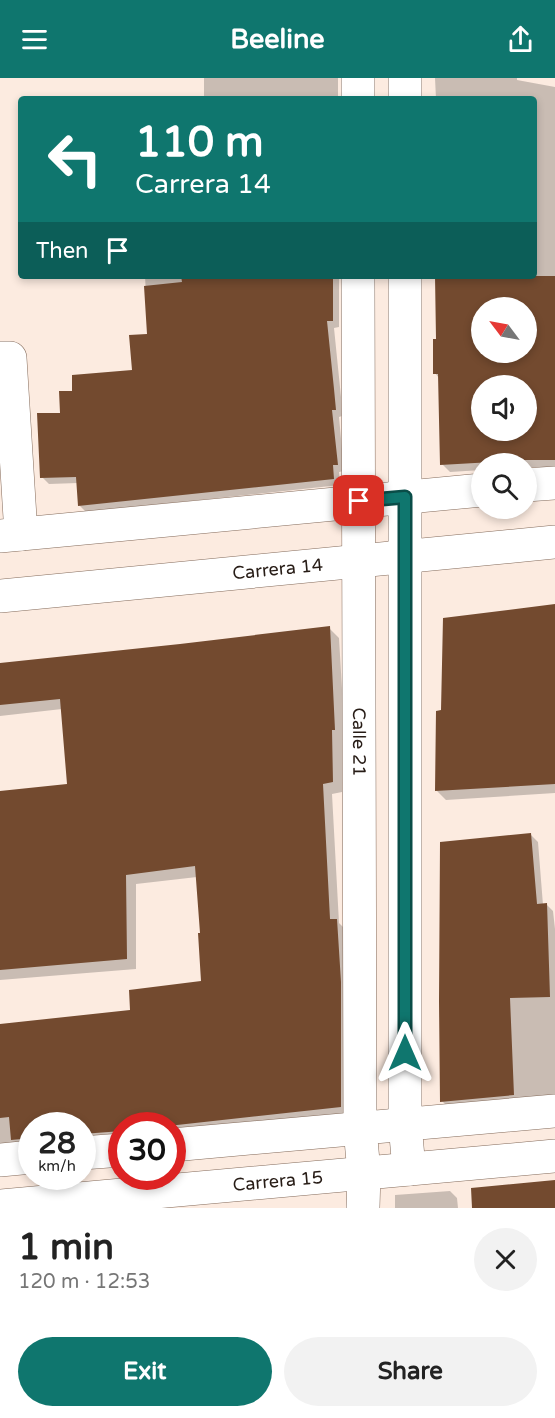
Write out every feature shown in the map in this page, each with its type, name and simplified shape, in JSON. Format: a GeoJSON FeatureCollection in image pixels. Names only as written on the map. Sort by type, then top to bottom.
{"type":"FeatureCollection","features":[{"type":"Feature","properties":{"kind":"street"},"geometry":{"type":"LineString","coordinates":[[358,78],[358,96]]}},
{"type":"Feature","properties":{"kind":"street"},"geometry":{"type":"LineString","coordinates":[[405,78],[405,96]]}},
{"type":"Feature","properties":{"kind":"street","name":"Calle 21"},"geometry":{"type":"LineString","coordinates":[[358,279],[360,1128],[364,1173],[363,1208]]}},
{"type":"Feature","properties":{"kind":"street"},"geometry":{"type":"LineString","coordinates":[[405,279],[405,1124],[409,1169]]}},
{"type":"Feature","properties":{"kind":"street"},"geometry":{"type":"LineString","coordinates":[[0,358],[10,358],[8,442],[10,535],[471,491]]}},
{"type":"Feature","properties":{"kind":"street"},"geometry":{"type":"LineString","coordinates":[[537,484],[555,483]]}},
{"type":"Feature","properties":{"kind":"street","name":"Carrera 14"},"geometry":{"type":"LineString","coordinates":[[0,596],[555,542]]}},
{"type":"Feature","properties":{"kind":"street"},"geometry":{"type":"LineString","coordinates":[[186,1144],[555,1111]]}},
{"type":"Feature","properties":{"kind":"street","name":"Carrera 15"},"geometry":{"type":"LineString","coordinates":[[0,1206],[555,1156]]}},
{"type":"Feature","properties":{"kind":"street"},"geometry":{"type":"LineString","coordinates":[[0,1160],[18,1158]]}},
{"type":"Feature","properties":{"kind":"building"},"geometry":{"type":"Polygon","coordinates":[[[537,276],[555,276],[555,460],[537,460],[537,453],[471,453],[471,463],[440,465],[438,374],[433,374],[433,339],[436,339],[435,279],[537,279],[537,276]]]}},
{"type":"Feature","properties":{"kind":"building"},"geometry":{"type":"Polygon","coordinates":[[[182,279],[333,279],[333,321],[327,321],[336,410],[332,410],[338,465],[333,465],[334,479],[78,506],[76,477],[40,478],[37,413],[60,413],[59,391],[72,391],[72,375],[132,370],[129,335],[147,334],[144,286],[182,282],[182,279]]]}},
{"type":"Feature","properties":{"kind":"building"},"geometry":{"type":"Polygon","coordinates":[[[555,604],[555,784],[435,791],[436,711],[441,710],[443,618],[555,604]]]}},
{"type":"Feature","properties":{"kind":"building"},"geometry":{"type":"Polygon","coordinates":[[[330,626],[335,730],[332,730],[333,782],[323,784],[330,919],[337,919],[341,982],[341,1107],[186,1124],[186,1112],[108,1112],[108,1132],[96,1133],[96,1112],[18,1112],[18,1139],[11,1140],[9,1117],[0,1118],[0,1024],[130,1010],[129,990],[201,981],[198,933],[200,933],[195,866],[126,875],[127,959],[0,970],[0,791],[67,784],[60,699],[0,705],[0,663],[330,626]]]}},
{"type":"Feature","properties":{"kind":"building"},"geometry":{"type":"Polygon","coordinates":[[[531,833],[537,904],[547,903],[550,997],[510,998],[514,1095],[440,1102],[440,842],[531,833]]]}},
{"type":"Feature","properties":{"kind":"building"},"geometry":{"type":"Polygon","coordinates":[[[555,1180],[555,1208],[472,1208],[471,1188],[555,1180]]]}},
{"type":"Feature","properties":{"kind":"route"},"geometry":{"type":"LineString","coordinates":[[359,501],[405,497],[405,1053]]}}]}
